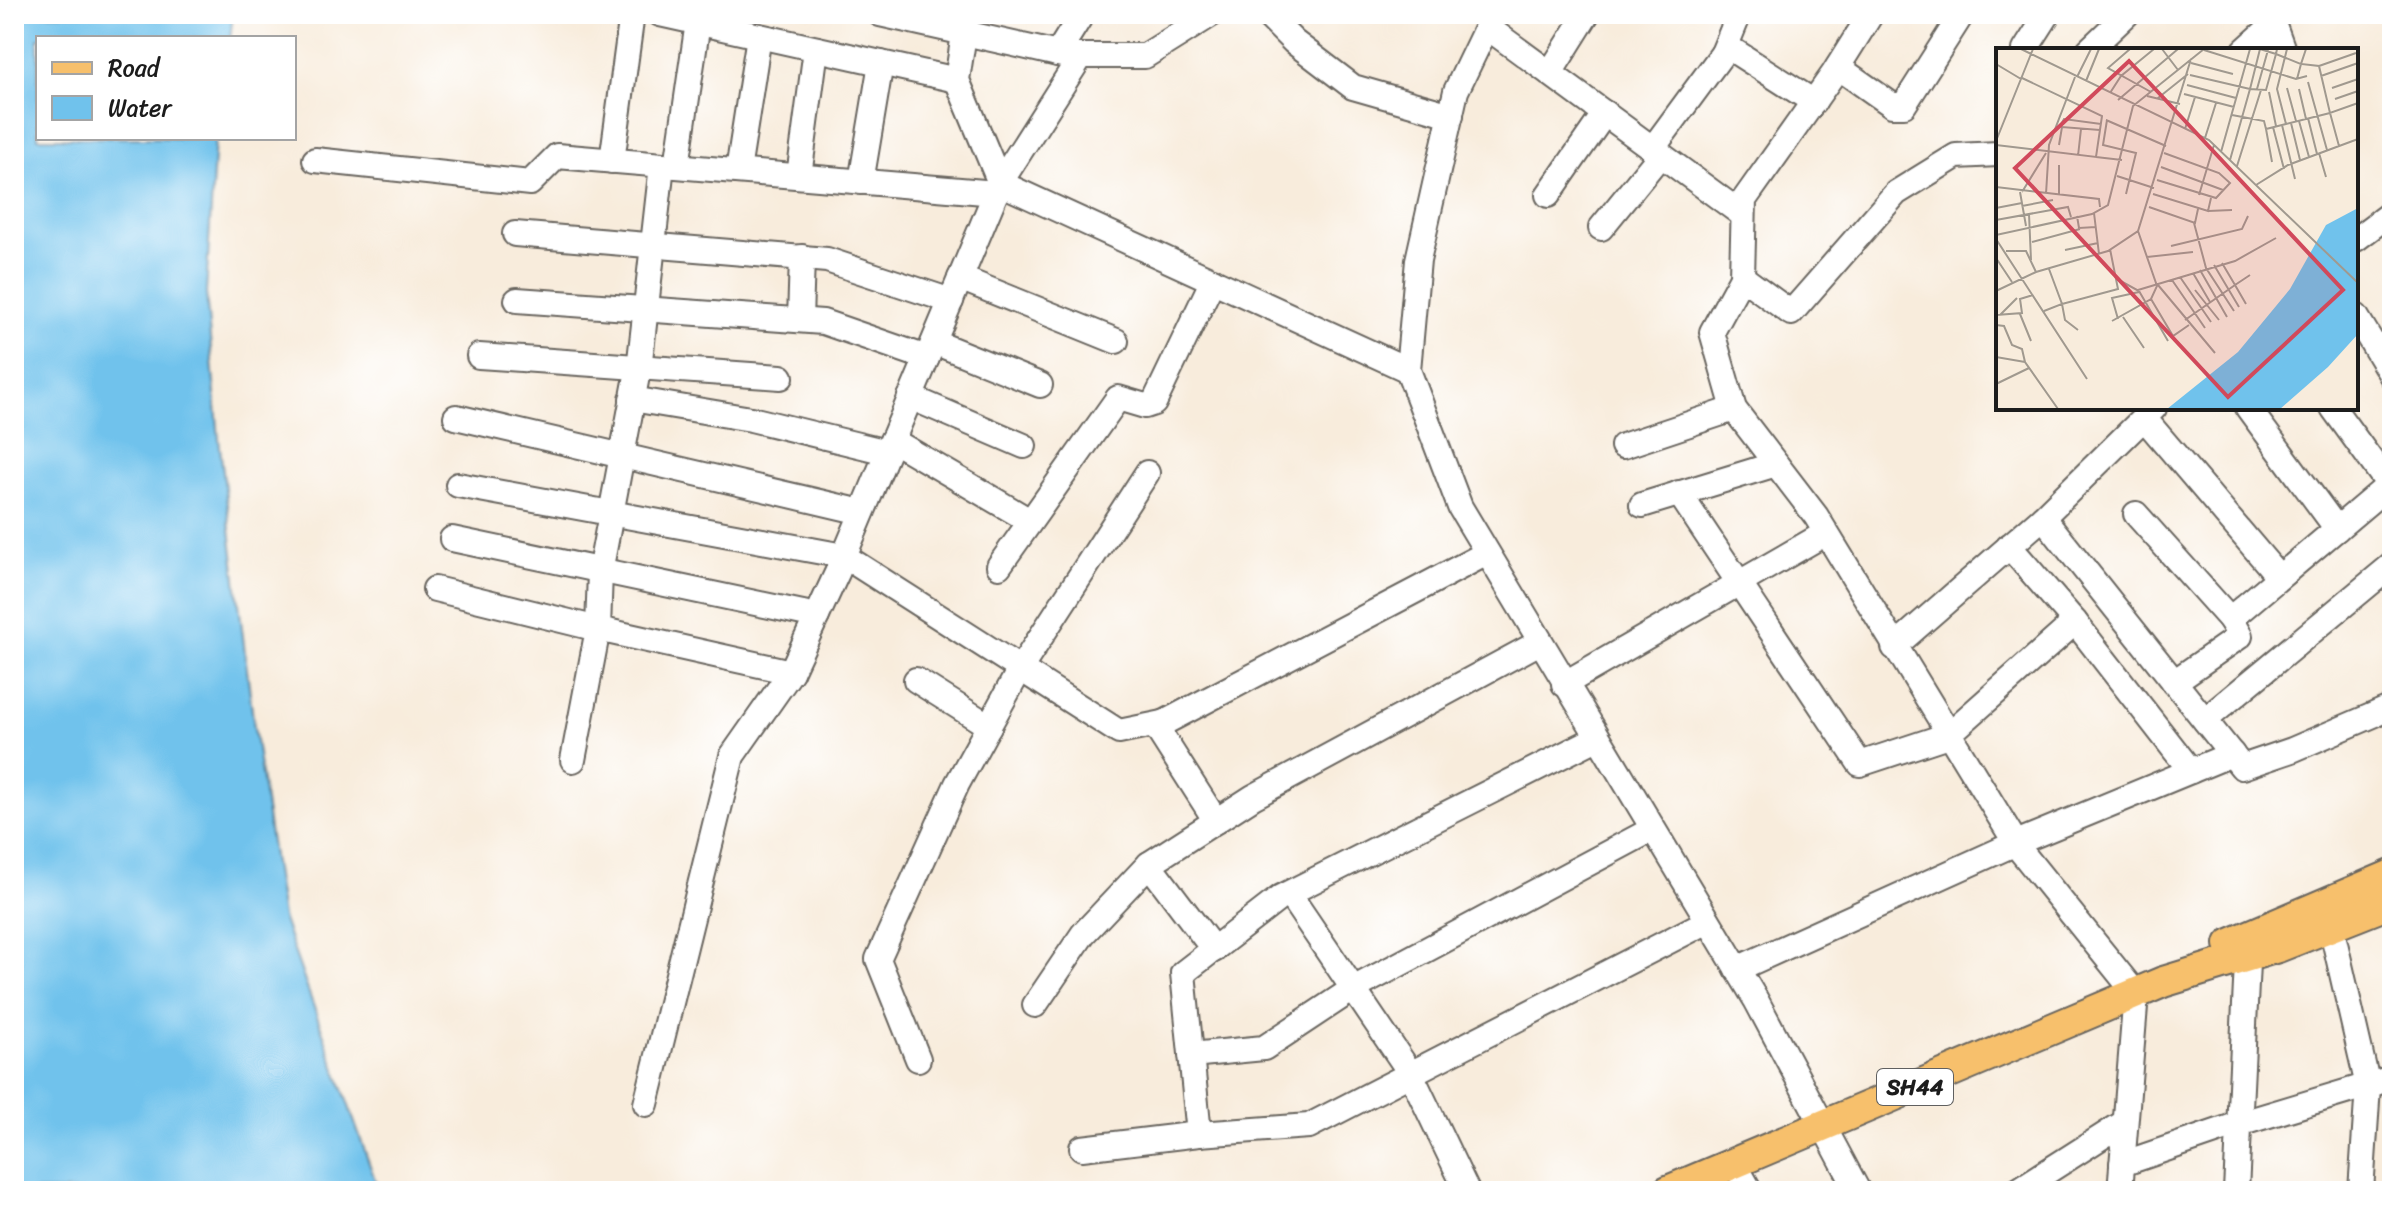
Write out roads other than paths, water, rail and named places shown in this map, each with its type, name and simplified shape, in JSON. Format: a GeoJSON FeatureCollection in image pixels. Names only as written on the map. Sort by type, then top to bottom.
{"type":"FeatureCollection","features":[{"type":"Feature","properties":{"kind":"main road","name":"SH44"},"geometry":{"type":"LineString","coordinates":[[1668,1191],[2247,946],[2392,875]]}},
{"type":"Feature","properties":{"kind":"main road","name":"SH44"},"geometry":{"type":"LineString","coordinates":[[2247,946],[2331,926],[2392,902]]}},
{"type":"Feature","properties":{"kind":"street"},"geometry":{"type":"LineString","coordinates":[[612,161],[632,14]]}},
{"type":"Feature","properties":{"kind":"street"},"geometry":{"type":"LineString","coordinates":[[660,14],[957,80]]}},
{"type":"Feature","properties":{"kind":"street"},"geometry":{"type":"LineString","coordinates":[[880,14],[966,23],[1069,55],[1145,56],[1212,14]]}},
{"type":"Feature","properties":{"kind":"street"},"geometry":{"type":"LineString","coordinates":[[646,1104],[732,756],[791,672],[844,556],[998,188],[1069,55],[1082,14]]}},
{"type":"Feature","properties":{"kind":"street"},"geometry":{"type":"LineString","coordinates":[[1266,14],[1294,42],[1353,87],[1451,115]]}},
{"type":"Feature","properties":{"kind":"street"},"geometry":{"type":"LineString","coordinates":[[1550,73],[1587,14]]}},
{"type":"Feature","properties":{"kind":"street"},"geometry":{"type":"LineString","coordinates":[[1601,228],[1723,53],[1739,14]]}},
{"type":"Feature","properties":{"kind":"street"},"geometry":{"type":"LineString","coordinates":[[1871,14],[1838,67],[1744,200],[1742,277],[1712,332],[1734,409],[1826,533],[2016,843],[2149,988],[2125,1122],[2120,1191]]}},
{"type":"Feature","properties":{"kind":"street"},"geometry":{"type":"LineString","coordinates":[[1838,67],[1892,105],[1904,105],[1962,14]]}},
{"type":"Feature","properties":{"kind":"street"},"geometry":{"type":"LineString","coordinates":[[2026,48],[2048,14]]}},
{"type":"Feature","properties":{"kind":"street"},"geometry":{"type":"LineString","coordinates":[[2095,48],[2127,14]]}},
{"type":"Feature","properties":{"kind":"street"},"geometry":{"type":"LineString","coordinates":[[2247,48],[2272,19],[2282,48]]}},
{"type":"Feature","properties":{"kind":"street"},"geometry":{"type":"LineString","coordinates":[[1743,215],[1550,73],[1490,20],[1456,91],[1418,260],[1408,370],[1460,507],[1737,969],[1858,1191]]}},
{"type":"Feature","properties":{"kind":"street"},"geometry":{"type":"LineString","coordinates":[[573,760],[598,629],[600,572],[638,367],[653,245],[698,22]]}},
{"type":"Feature","properties":{"kind":"street"},"geometry":{"type":"LineString","coordinates":[[966,23],[957,80],[998,188]]}},
{"type":"Feature","properties":{"kind":"street"},"geometry":{"type":"LineString","coordinates":[[738,171],[759,36]]}},
{"type":"Feature","properties":{"kind":"street"},"geometry":{"type":"LineString","coordinates":[[799,176],[816,49]]}},
{"type":"Feature","properties":{"kind":"street"},"geometry":{"type":"LineString","coordinates":[[1723,53],[1736,50],[1814,102]]}},
{"type":"Feature","properties":{"kind":"street"},"geometry":{"type":"LineString","coordinates":[[861,182],[881,63]]}},
{"type":"Feature","properties":{"kind":"street"},"geometry":{"type":"LineString","coordinates":[[1548,195],[1605,113]]}},
{"type":"Feature","properties":{"kind":"street"},"geometry":{"type":"LineString","coordinates":[[1742,277],[1791,313],[1896,193],[1956,156],[1996,154]]}},
{"type":"Feature","properties":{"kind":"street"},"geometry":{"type":"LineString","coordinates":[[315,160],[530,183],[557,156],[861,182],[998,188],[1213,280],[1408,370]]}},
{"type":"Feature","properties":{"kind":"street"},"geometry":{"type":"LineString","coordinates":[[2358,238],[2392,212]]}},
{"type":"Feature","properties":{"kind":"street"},"geometry":{"type":"LineString","coordinates":[[515,234],[827,260],[956,289],[1116,341]]}},
{"type":"Feature","properties":{"kind":"street"},"geometry":{"type":"LineString","coordinates":[[800,320],[802,257]]}},
{"type":"Feature","properties":{"kind":"street"},"geometry":{"type":"LineString","coordinates":[[999,566],[1118,398],[1145,406],[1154,403],[1213,280]]}},
{"type":"Feature","properties":{"kind":"street"},"geometry":{"type":"LineString","coordinates":[[517,300],[823,322],[930,350],[1040,385]]}},
{"type":"Feature","properties":{"kind":"street"},"geometry":{"type":"LineString","coordinates":[[2358,319],[2392,376]]}},
{"type":"Feature","properties":{"kind":"street"},"geometry":{"type":"LineString","coordinates":[[479,356],[781,377]]}},
{"type":"Feature","properties":{"kind":"street"},"geometry":{"type":"LineString","coordinates":[[910,397],[1024,446]]}},
{"type":"Feature","properties":{"kind":"street"},"geometry":{"type":"LineString","coordinates":[[632,399],[890,446],[1030,521]]}},
{"type":"Feature","properties":{"kind":"street"},"geometry":{"type":"LineString","coordinates":[[1623,446],[1734,409]]}},
{"type":"Feature","properties":{"kind":"street"},"geometry":{"type":"LineString","coordinates":[[2249,410],[2337,529]]}},
{"type":"Feature","properties":{"kind":"street"},"geometry":{"type":"LineString","coordinates":[[2174,682],[2235,628],[2279,577],[2391,486],[2334,410]]}},
{"type":"Feature","properties":{"kind":"street"},"geometry":{"type":"LineString","coordinates":[[1894,647],[2043,517],[2149,413],[2279,577]]}},
{"type":"Feature","properties":{"kind":"street"},"geometry":{"type":"LineString","coordinates":[[456,417],[622,453],[862,512]]}},
{"type":"Feature","properties":{"kind":"street"},"geometry":{"type":"LineString","coordinates":[[1642,505],[1776,464]]}},
{"type":"Feature","properties":{"kind":"street"},"geometry":{"type":"LineString","coordinates":[[918,1059],[878,959],[957,784],[1020,669],[1147,473]]}},
{"type":"Feature","properties":{"kind":"street"},"geometry":{"type":"LineString","coordinates":[[458,485],[844,556],[1119,732],[1163,723]]}},
{"type":"Feature","properties":{"kind":"street"},"geometry":{"type":"LineString","coordinates":[[1679,493],[1860,764],[1948,735],[2075,622]]}},
{"type":"Feature","properties":{"kind":"street"},"geometry":{"type":"LineString","coordinates":[[2136,514],[2267,668]]}},
{"type":"Feature","properties":{"kind":"street"},"geometry":{"type":"LineString","coordinates":[[2043,517],[2242,767],[2292,750],[2392,707]]}},
{"type":"Feature","properties":{"kind":"street"},"geometry":{"type":"LineString","coordinates":[[1564,684],[1826,533]]}},
{"type":"Feature","properties":{"kind":"street"},"geometry":{"type":"LineString","coordinates":[[452,539],[817,616]]}},
{"type":"Feature","properties":{"kind":"street"},"geometry":{"type":"LineString","coordinates":[[2009,546],[2075,622],[2191,771]]}},
{"type":"Feature","properties":{"kind":"street"},"geometry":{"type":"LineString","coordinates":[[1216,821],[1156,727],[1487,553]]}},
{"type":"Feature","properties":{"kind":"street"},"geometry":{"type":"LineString","coordinates":[[2205,720],[2392,565]]}},
{"type":"Feature","properties":{"kind":"street"},"geometry":{"type":"LineString","coordinates":[[435,589],[791,672]]}},
{"type":"Feature","properties":{"kind":"street"},"geometry":{"type":"LineString","coordinates":[[1035,1005],[1083,934],[1149,864],[1253,797],[1540,642]]}},
{"type":"Feature","properties":{"kind":"street"},"geometry":{"type":"LineString","coordinates":[[916,680],[989,726]]}},
{"type":"Feature","properties":{"kind":"street"},"geometry":{"type":"LineString","coordinates":[[1199,1134],[1183,973],[1289,894],[1597,738]]}},
{"type":"Feature","properties":{"kind":"street"},"geometry":{"type":"LineString","coordinates":[[1737,969],[2016,843],[2232,754]]}},
{"type":"Feature","properties":{"kind":"street"},"geometry":{"type":"LineString","coordinates":[[1191,1055],[1264,1048],[1353,989],[1651,830]]}},
{"type":"Feature","properties":{"kind":"street"},"geometry":{"type":"LineString","coordinates":[[1149,864],[1214,950]]}},
{"type":"Feature","properties":{"kind":"street"},"geometry":{"type":"LineString","coordinates":[[1289,894],[1411,1074],[1467,1191]]}},
{"type":"Feature","properties":{"kind":"street"},"geometry":{"type":"LineString","coordinates":[[1082,1148],[1199,1134],[1309,1126],[1708,921]]}},
{"type":"Feature","properties":{"kind":"street"},"geometry":{"type":"LineString","coordinates":[[2331,926],[2368,1086],[2361,1191]]}},
{"type":"Feature","properties":{"kind":"street"},"geometry":{"type":"LineString","coordinates":[[2236,1191],[2247,946]]}},
{"type":"Feature","properties":{"kind":"street"},"geometry":{"type":"LineString","coordinates":[[2122,1164],[2239,1124],[2392,1078]]}},
{"type":"Feature","properties":{"kind":"street"},"geometry":{"type":"LineString","coordinates":[[2017,1191],[2048,1181],[2125,1122]]}},
{"type":"Feature","properties":{"kind":"street"},"geometry":{"type":"LineString","coordinates":[[1734,1163],[1750,1191]]}},
{"type":"Feature","properties":{"kind":"water"},"geometry":{"type":"Polygon","coordinates":[[[14,14],[233,14],[230,36],[36,36],[36,140],[215,140],[206,293],[219,439],[254,727],[282,917],[379,1191],[14,1191],[14,14]]]}}]}
